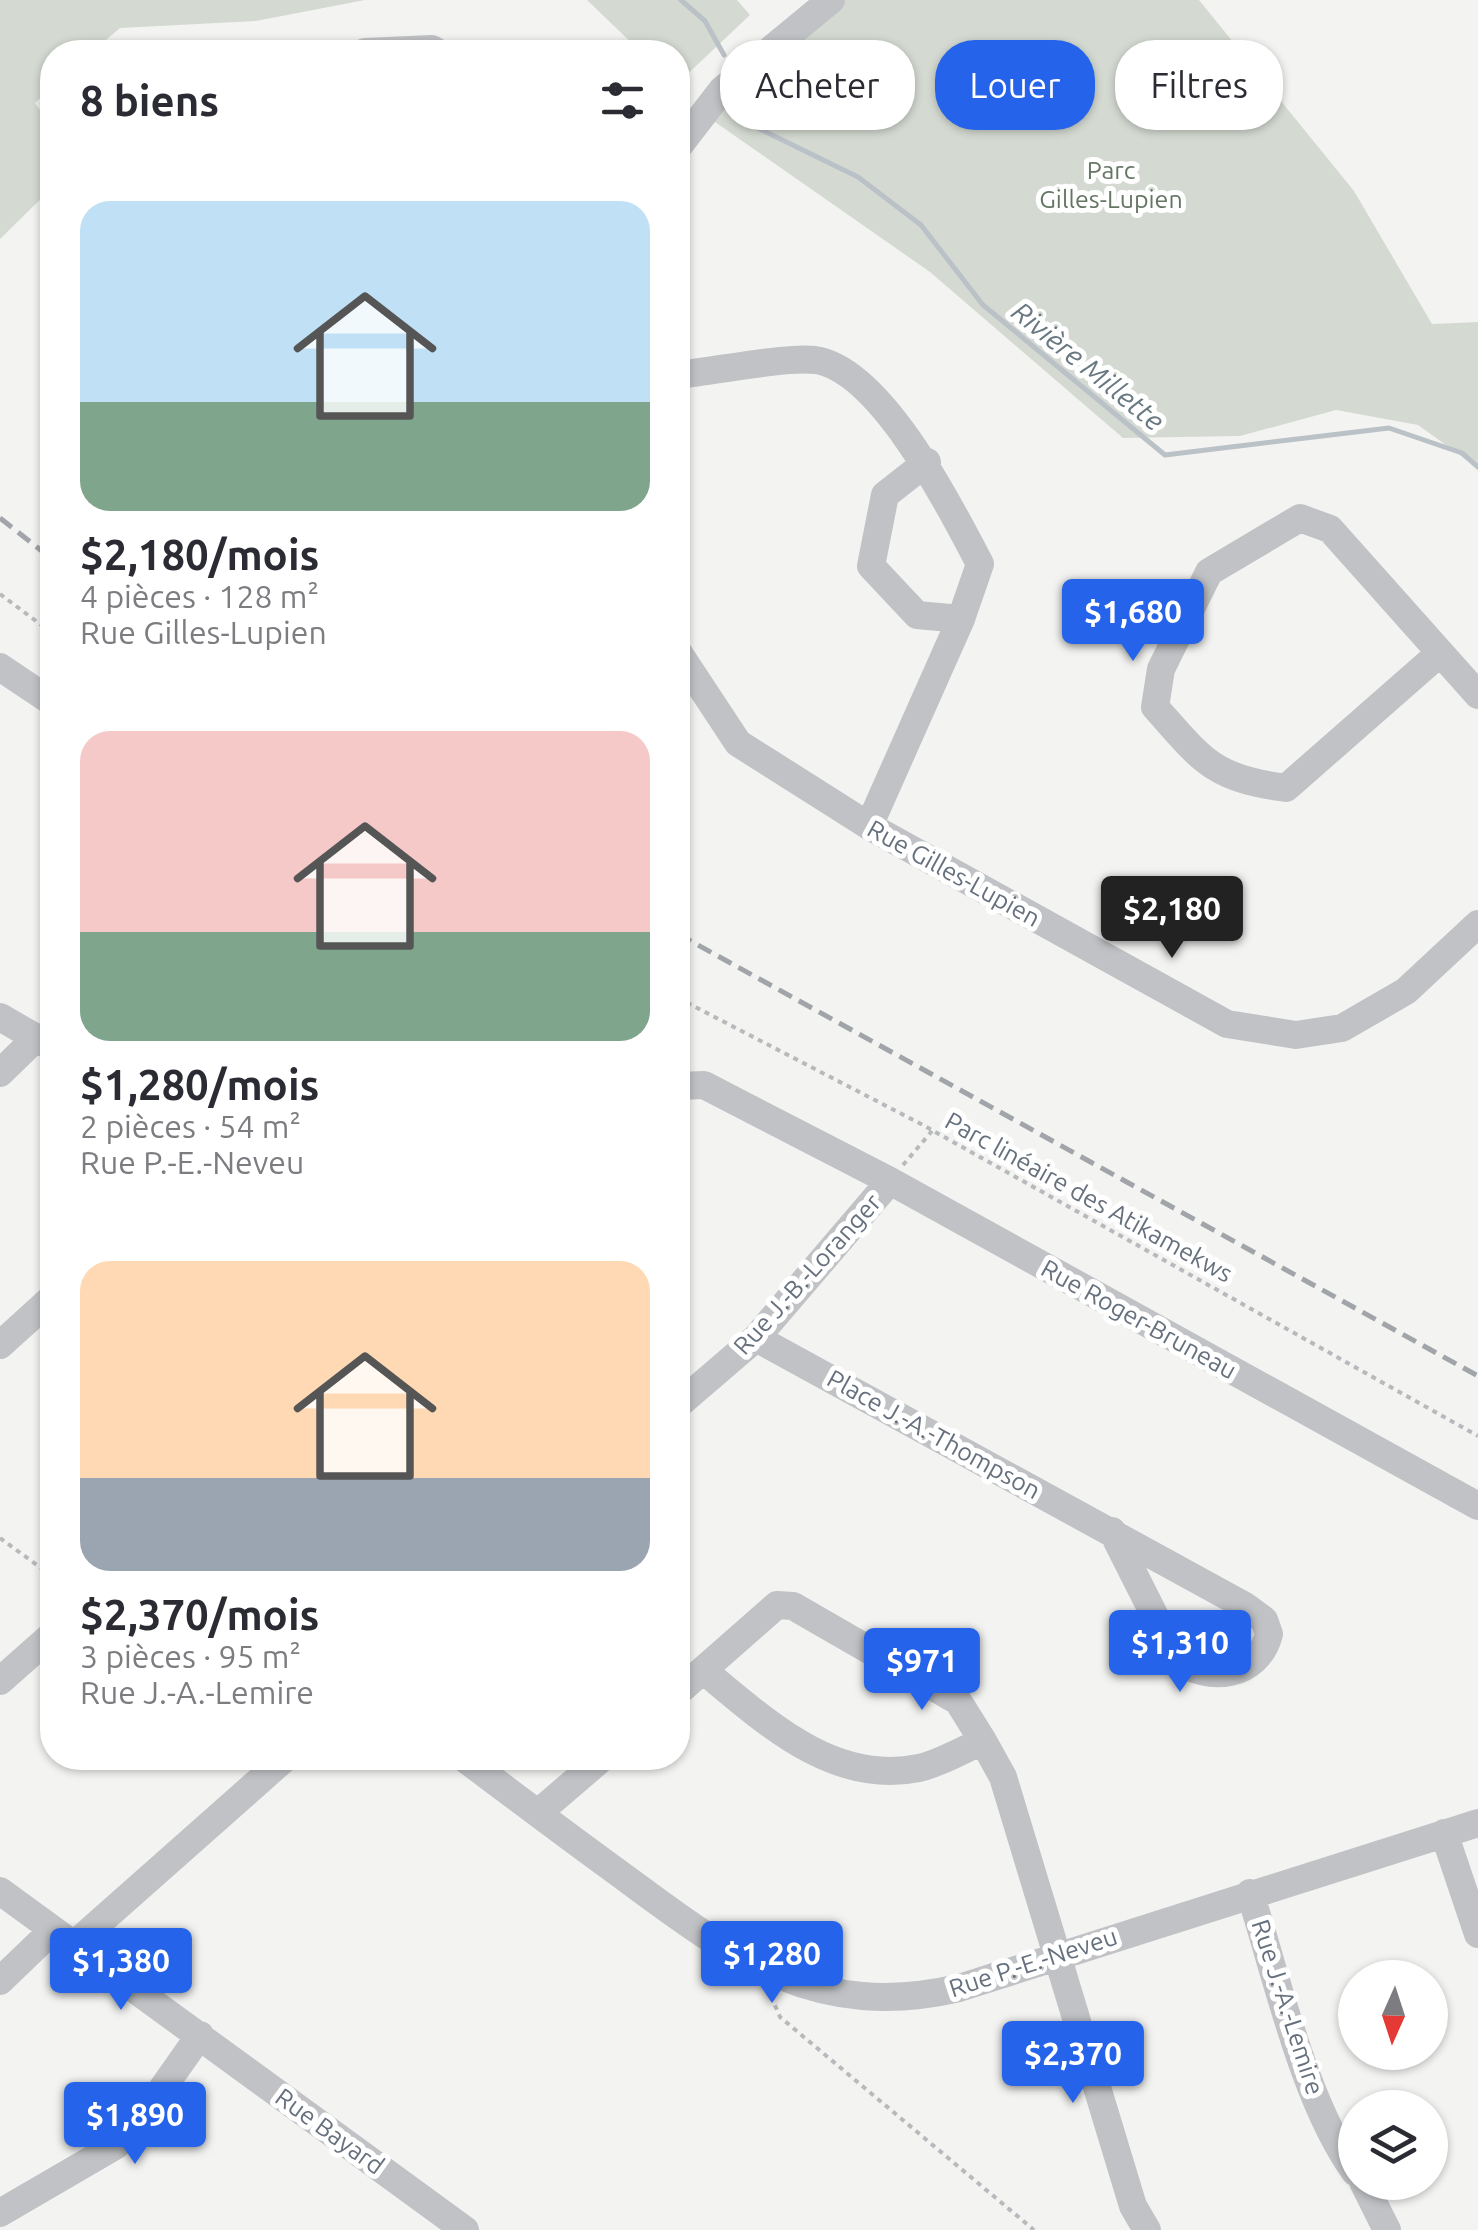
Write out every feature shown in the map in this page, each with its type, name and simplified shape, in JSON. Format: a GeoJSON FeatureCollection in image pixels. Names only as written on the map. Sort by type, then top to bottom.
{"type":"FeatureCollection","features":[{"type":"Feature","properties":{"kind":"street"},"geometry":{"type":"LineString","coordinates":[[690,131],[722,90],[831,0]]}},
{"type":"Feature","properties":{"kind":"street"},"geometry":{"type":"LineString","coordinates":[[690,374],[815,360],[848,372],[927,462],[980,564],[962,619],[869,826]]}},
{"type":"Feature","properties":{"kind":"street"},"geometry":{"type":"LineString","coordinates":[[927,462],[885,495],[871,566],[917,615],[962,619]]}},
{"type":"Feature","properties":{"kind":"street"},"geometry":{"type":"LineString","coordinates":[[1440,653],[1286,788],[1239,782],[1202,759],[1156,708],[1161,669],[1208,572],[1300,518],[1330,529],[1478,695]]}},
{"type":"Feature","properties":{"kind":"street"},"geometry":{"type":"LineString","coordinates":[[0,668],[40,694]]}},
{"type":"Feature","properties":{"kind":"street","name":"Rue Gilles-Lupien"},"geometry":{"type":"LineString","coordinates":[[690,670],[738,743],[869,826],[1227,1024],[1296,1036],[1342,1028],[1406,991],[1478,924]]}},
{"type":"Feature","properties":{"kind":"street"},"geometry":{"type":"LineString","coordinates":[[0,1017],[40,1039]]}},
{"type":"Feature","properties":{"kind":"street"},"geometry":{"type":"LineString","coordinates":[[0,1073],[40,1045]]}},
{"type":"Feature","properties":{"kind":"street","name":"Rue Roger-Bruneau"},"geometry":{"type":"LineString","coordinates":[[690,1086],[704,1085],[890,1181],[1478,1506]]}},
{"type":"Feature","properties":{"kind":"street","name":"Rue J.-B.-Loranger"},"geometry":{"type":"LineString","coordinates":[[690,1395],[756,1338],[890,1181]]}},
{"type":"Feature","properties":{"kind":"street"},"geometry":{"type":"LineString","coordinates":[[0,1345],[40,1309]]}},
{"type":"Feature","properties":{"kind":"street","name":"Place J.-A.-Thompson"},"geometry":{"type":"LineString","coordinates":[[756,1338],[1112,1531],[1264,1620],[1269,1634],[1266,1646],[1230,1675],[1213,1675],[1177,1660],[1112,1531]]}},
{"type":"Feature","properties":{"kind":"street"},"geometry":{"type":"LineString","coordinates":[[690,1681],[760,1616],[777,1605],[793,1606],[958,1701],[1003,1777],[1133,2206],[1147,2230]]}},
{"type":"Feature","properties":{"kind":"street"},"geometry":{"type":"LineString","coordinates":[[0,1681],[40,1646]]}},
{"type":"Feature","properties":{"kind":"street"},"geometry":{"type":"LineString","coordinates":[[703,1670],[784,1737],[840,1763],[890,1772],[938,1762],[983,1741]]}},
{"type":"Feature","properties":{"kind":"street"},"geometry":{"type":"LineString","coordinates":[[0,1982],[64,1937],[270,1770]]}},
{"type":"Feature","properties":{"kind":"street","name":"Rue P.-E.-Neveu"},"geometry":{"type":"LineString","coordinates":[[480,1770],[692,1928],[758,1970],[842,1996],[886,1998],[959,1988],[1478,1823]]}},
{"type":"Feature","properties":{"kind":"street"},"geometry":{"type":"LineString","coordinates":[[538,1813],[588,1770]]}},
{"type":"Feature","properties":{"kind":"street"},"geometry":{"type":"LineString","coordinates":[[1444,1833],[1478,1934]]}},
{"type":"Feature","properties":{"kind":"street","name":"Rue Bayard"},"geometry":{"type":"LineString","coordinates":[[0,1890],[465,2230]]}},
{"type":"Feature","properties":{"kind":"street","name":"Rue J.-A.-Lemire"},"geometry":{"type":"LineString","coordinates":[[1250,1894],[1314,2090],[1338,2145]]}},
{"type":"Feature","properties":{"kind":"street"},"geometry":{"type":"LineString","coordinates":[[0,2213],[115,2146],[136,2126],[200,2035]]}},
{"type":"Feature","properties":{"kind":"street"},"geometry":{"type":"LineString","coordinates":[[1372,2200],[1387,2230]]}},
{"type":"Feature","properties":{"kind":"path"},"geometry":{"type":"LineString","coordinates":[[0,594],[40,624]]}},
{"type":"Feature","properties":{"kind":"path","name":"Parc linéaire des Atikamekws"},"geometry":{"type":"LineString","coordinates":[[690,1004],[932,1130],[1478,1436]]}},
{"type":"Feature","properties":{"kind":"path"},"geometry":{"type":"LineString","coordinates":[[890,1181],[932,1130]]}},
{"type":"Feature","properties":{"kind":"path"},"geometry":{"type":"LineString","coordinates":[[0,1538],[40,1567]]}},
{"type":"Feature","properties":{"kind":"path"},"geometry":{"type":"LineString","coordinates":[[758,1970],[780,2017],[1034,2230]]}},
{"type":"Feature","properties":{"kind":"green space"},"geometry":{"type":"Polygon","coordinates":[[[0,0],[365,0],[256,21],[120,28],[106,40],[40,40],[40,98],[35,103],[40,110],[40,200],[0,239],[0,0]]]}},
{"type":"Feature","properties":{"kind":"green space"},"geometry":{"type":"Polygon","coordinates":[[[587,0],[737,0],[750,15],[690,72],[690,40],[629,40],[587,0]]]}},
{"type":"Feature","properties":{"kind":"green space","name":"Parc Gilles-Lupien"},"geometry":{"type":"Polygon","coordinates":[[[834,0],[1199,0],[1231,40],[1115,40],[1115,130],[1283,130],[1283,104],[1354,191],[1432,324],[1478,322],[1478,468],[1418,425],[1336,410],[1240,436],[1123,438],[930,272],[726,130],[915,130],[915,40],[789,40],[834,0]]]}},
{"type":"Feature","properties":{"kind":"green space","name":"Parc Gilles-Lupien"},"geometry":{"type":"Polygon","coordinates":[[[720,102],[720,125],[705,115],[720,102]]]}},
{"type":"Feature","properties":{"kind":"waterway","name":"Rivière Millette"},"geometry":{"type":"LineString","coordinates":[[681,0],[705,21],[720,48]]}},
{"type":"Feature","properties":{"kind":"waterway","name":"Rivière Millette"},"geometry":{"type":"LineString","coordinates":[[762,130],[858,177],[921,225],[983,305],[1165,455],[1389,428],[1462,453],[1478,467]]}},
{"type":"Feature","properties":{"kind":"railway"},"geometry":{"type":"LineString","coordinates":[[0,518],[40,550]]}},
{"type":"Feature","properties":{"kind":"railway"},"geometry":{"type":"LineString","coordinates":[[690,941],[1478,1376]]}}]}
